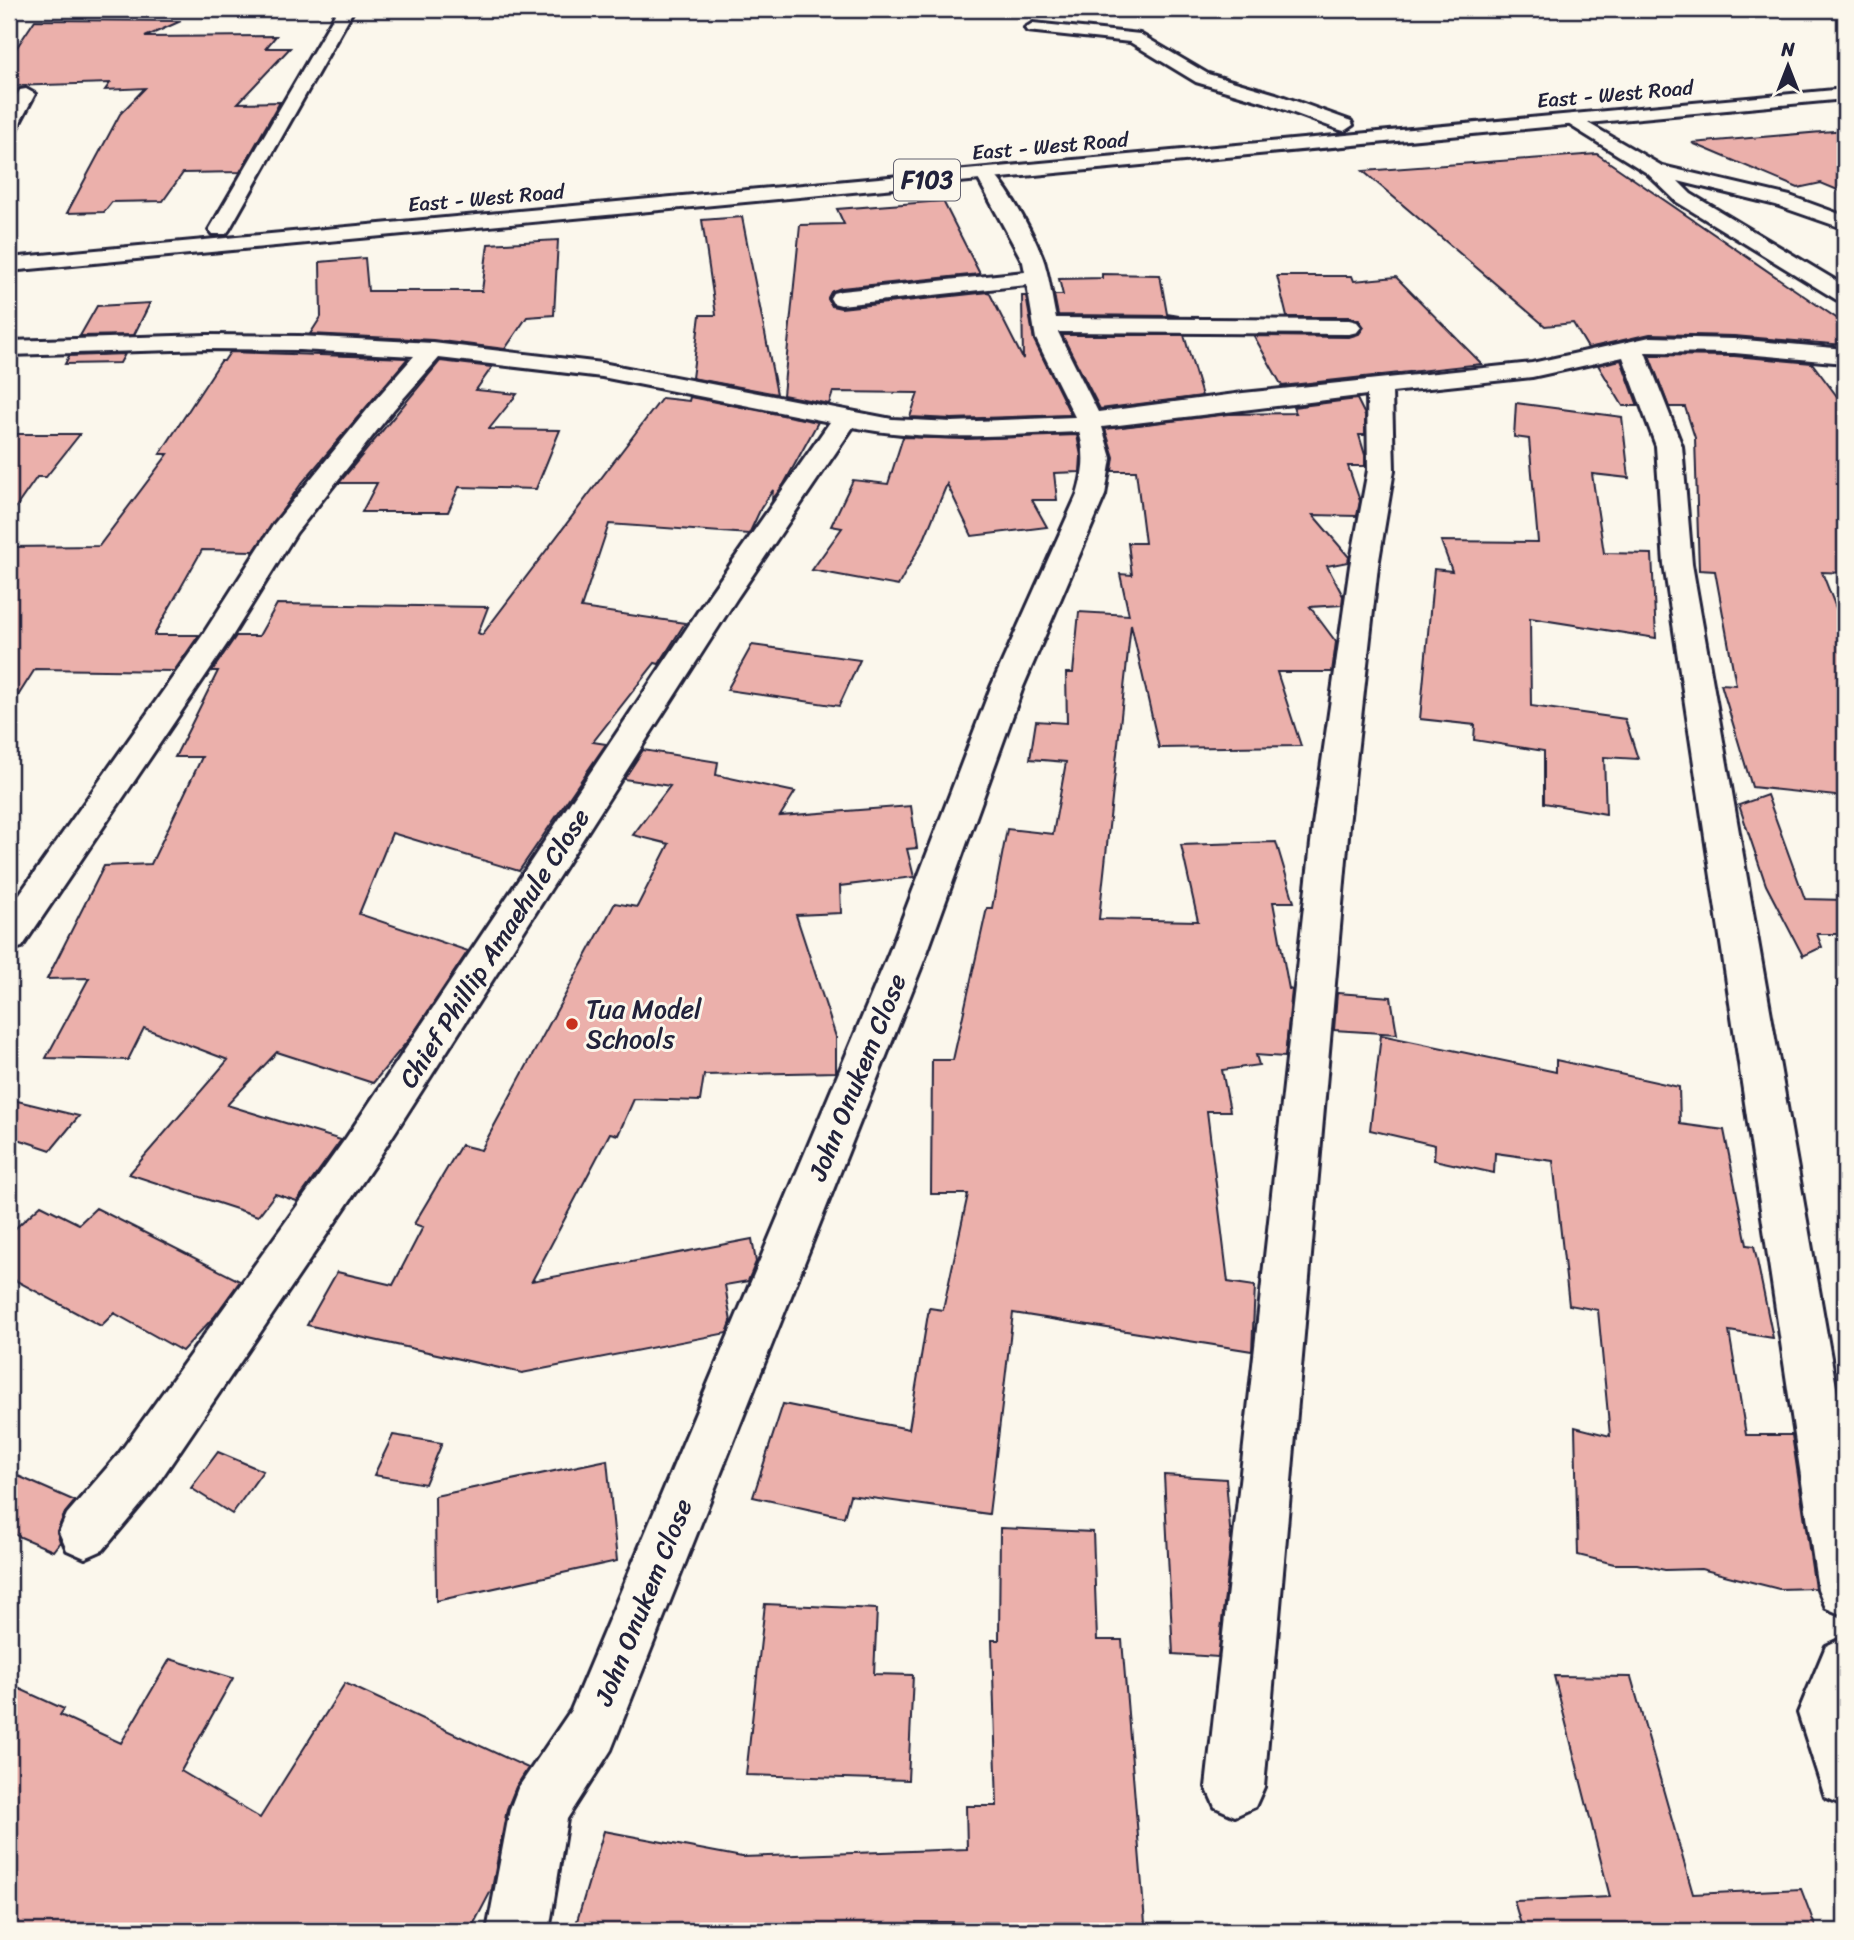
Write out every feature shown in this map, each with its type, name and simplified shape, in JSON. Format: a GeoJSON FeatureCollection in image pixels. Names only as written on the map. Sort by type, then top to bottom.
{"type":"FeatureCollection","features":[{"type":"Feature","properties":{"kind":"street"},"geometry":{"type":"LineString","coordinates":[[219,230],[346,9]]}},
{"type":"Feature","properties":{"kind":"street"},"geometry":{"type":"LineString","coordinates":[[1033,28],[1134,37],[1202,78],[1270,98],[1344,125]]}},
{"type":"Feature","properties":{"kind":"street","name":"East - West Road"},"geometry":{"type":"LineString","coordinates":[[9,247],[219,230],[1845,79]]}},
{"type":"Feature","properties":{"kind":"street"},"geometry":{"type":"LineString","coordinates":[[9,126],[26,94]]}},
{"type":"Feature","properties":{"kind":"street","name":"East - West Road"},"geometry":{"type":"LineString","coordinates":[[9,265],[1845,94]]}},
{"type":"Feature","properties":{"kind":"street"},"geometry":{"type":"LineString","coordinates":[[1574,120],[1654,169],[1684,198],[1845,295]]}},
{"type":"Feature","properties":{"kind":"street"},"geometry":{"type":"LineString","coordinates":[[1654,169],[1783,200],[1845,223]]}},
{"type":"Feature","properties":{"kind":"street","name":"John Onukem Close"},"geometry":{"type":"LineString","coordinates":[[517,1931],[539,1809],[591,1730],[908,953],[1007,687],[1091,495],[1099,465],[1098,445],[1087,421],[1088,416],[1048,339],[1034,262],[986,175]]}},
{"type":"Feature","properties":{"kind":"street"},"geometry":{"type":"LineString","coordinates":[[841,298],[1038,277]]}},
{"type":"Feature","properties":{"kind":"street"},"geometry":{"type":"LineString","coordinates":[[1045,325],[1349,327]]}},
{"type":"Feature","properties":{"kind":"street"},"geometry":{"type":"LineString","coordinates":[[9,349],[220,342],[433,349],[602,370],[845,420],[892,427],[952,430],[1079,424],[1379,385],[1532,369],[1650,344],[1685,343],[1845,356]]}},
{"type":"Feature","properties":{"kind":"street"},"geometry":{"type":"LineString","coordinates":[[1632,348],[1669,446],[1678,564],[1845,1589]]}},
{"type":"Feature","properties":{"kind":"street"},"geometry":{"type":"LineString","coordinates":[[9,937],[216,638],[284,530],[385,404],[433,349]]}},
{"type":"Feature","properties":{"kind":"street"},"geometry":{"type":"LineString","coordinates":[[1236,1787],[1331,825],[1364,566],[1381,470],[1379,385]]}},
{"type":"Feature","properties":{"kind":"street","name":"Chief Phillip Amaehule Close"},"geometry":{"type":"LineString","coordinates":[[85,1532],[136,1472],[361,1150],[722,598],[845,420]]}},
{"type":"Feature","properties":{"kind":"street"},"geometry":{"type":"LineString","coordinates":[[1845,1665],[1826,1713],[1845,1777]]}},
{"type":"Feature","properties":{"kind":"building"},"geometry":{"type":"Polygon","coordinates":[[[35,20],[181,21],[145,37],[276,36],[266,48],[290,48],[238,103],[280,102],[240,172],[183,173],[163,201],[112,202],[104,212],[67,213],[120,114],[145,88],[105,90],[110,83],[9,86],[9,59],[35,20]]]}},
{"type":"Feature","properties":{"kind":"building"},"geometry":{"type":"Polygon","coordinates":[[[1845,130],[1845,193],[1821,183],[1798,188],[1692,143],[1845,130]]]}},
{"type":"Feature","properties":{"kind":"building"},"geometry":{"type":"Polygon","coordinates":[[[1597,154],[1845,324],[1845,345],[1734,336],[1650,334],[1588,348],[1573,323],[1545,326],[1363,171],[1597,154]]]}},
{"type":"Feature","properties":{"kind":"building"},"geometry":{"type":"Polygon","coordinates":[[[943,201],[980,274],[841,288],[831,292],[828,299],[832,306],[841,308],[989,292],[1023,359],[1022,296],[1026,296],[1034,340],[1071,415],[952,419],[910,417],[918,393],[833,392],[829,404],[783,395],[800,225],[844,224],[837,209],[943,201]]]}},
{"type":"Feature","properties":{"kind":"building"},"geometry":{"type":"Polygon","coordinates":[[[742,217],[777,394],[692,378],[700,315],[716,315],[702,220],[742,217]]]}},
{"type":"Feature","properties":{"kind":"building"},"geometry":{"type":"Polygon","coordinates":[[[558,240],[554,315],[527,317],[505,349],[433,340],[310,334],[321,317],[320,262],[365,258],[368,291],[482,291],[488,244],[558,240]]]}},
{"type":"Feature","properties":{"kind":"building"},"geometry":{"type":"Polygon","coordinates":[[[1102,274],[1160,275],[1167,314],[1179,316],[1058,315],[1054,295],[1063,295],[1059,279],[1102,278],[1102,274]]]}},
{"type":"Feature","properties":{"kind":"building"},"geometry":{"type":"Polygon","coordinates":[[[1277,276],[1352,276],[1354,281],[1396,277],[1482,364],[1282,386],[1254,336],[1349,337],[1359,334],[1364,327],[1359,320],[1350,317],[1287,317],[1277,276]]]}},
{"type":"Feature","properties":{"kind":"building"},"geometry":{"type":"Polygon","coordinates":[[[150,303],[134,335],[80,336],[97,306],[150,303]]]}},
{"type":"Feature","properties":{"kind":"building"},"geometry":{"type":"Polygon","coordinates":[[[1062,335],[1184,335],[1202,396],[1100,409],[1062,335]]]}},
{"type":"Feature","properties":{"kind":"building"},"geometry":{"type":"Polygon","coordinates":[[[230,352],[408,358],[301,484],[254,551],[202,550],[154,635],[199,635],[174,671],[35,669],[9,710],[9,547],[99,546],[168,454],[160,454],[221,361],[224,361],[230,352]]]}},
{"type":"Feature","properties":{"kind":"building"},"geometry":{"type":"Polygon","coordinates":[[[125,354],[120,363],[65,364],[69,356],[125,354]]]}},
{"type":"Feature","properties":{"kind":"building"},"geometry":{"type":"Polygon","coordinates":[[[1649,355],[1734,356],[1812,363],[1845,407],[1845,573],[1822,572],[1845,631],[1845,797],[1752,787],[1721,684],[1736,685],[1715,571],[1699,570],[1695,438],[1685,407],[1669,407],[1649,355]]]}},
{"type":"Feature","properties":{"kind":"building"},"geometry":{"type":"Polygon","coordinates":[[[1621,360],[1638,406],[1623,406],[1598,365],[1621,360]]]}},
{"type":"Feature","properties":{"kind":"building"},"geometry":{"type":"Polygon","coordinates":[[[440,361],[492,367],[476,390],[517,394],[489,429],[560,430],[536,489],[459,487],[448,512],[362,512],[377,483],[339,483],[440,361]]]}},
{"type":"Feature","properties":{"kind":"building"},"geometry":{"type":"Polygon","coordinates":[[[690,397],[818,422],[784,484],[772,500],[773,490],[749,534],[609,524],[581,608],[685,623],[659,664],[655,663],[593,742],[606,744],[519,871],[392,833],[359,914],[468,951],[411,1037],[373,1083],[277,1052],[227,1105],[341,1140],[297,1201],[275,1194],[258,1216],[129,1174],[228,1060],[144,1028],[128,1060],[46,1058],[89,978],[47,979],[104,866],[151,864],[202,757],[175,757],[218,671],[212,671],[236,636],[259,636],[277,604],[488,607],[478,633],[482,635],[662,398],[689,401],[690,397]]]}},
{"type":"Feature","properties":{"kind":"building"},"geometry":{"type":"Polygon","coordinates":[[[1357,399],[1365,415],[1365,435],[1359,435],[1365,466],[1348,466],[1360,501],[1357,516],[1313,515],[1349,557],[1348,562],[1327,566],[1343,596],[1342,605],[1310,607],[1336,642],[1332,672],[1277,672],[1301,746],[1159,748],[1131,624],[1099,919],[1198,921],[1181,845],[1276,842],[1294,902],[1273,902],[1289,989],[1292,990],[1285,1057],[1256,1055],[1259,1065],[1222,1070],[1230,1111],[1207,1111],[1228,1282],[1255,1286],[1252,1351],[1013,1313],[989,1514],[850,1495],[844,1517],[753,1497],[783,1404],[909,1429],[929,1308],[943,1310],[968,1194],[931,1194],[932,1060],[953,1060],[987,908],[992,908],[1007,829],[1053,834],[1066,762],[1030,759],[1036,721],[1067,723],[1066,673],[1073,673],[1079,612],[1129,615],[1120,574],[1132,575],[1128,543],[1145,543],[1136,471],[1112,471],[1114,457],[1105,429],[1229,414],[1296,413],[1293,407],[1357,399]]]}},
{"type":"Feature","properties":{"kind":"building"},"geometry":{"type":"Polygon","coordinates":[[[1516,403],[1622,417],[1629,478],[1592,474],[1604,553],[1652,554],[1656,638],[1530,618],[1531,706],[1625,719],[1638,759],[1604,757],[1606,814],[1544,803],[1544,751],[1474,740],[1475,725],[1420,719],[1434,569],[1452,571],[1441,541],[1538,542],[1529,439],[1514,437],[1516,403]]]}},
{"type":"Feature","properties":{"kind":"building"},"geometry":{"type":"Polygon","coordinates":[[[9,434],[80,434],[46,477],[37,477],[9,517],[9,434]]]}},
{"type":"Feature","properties":{"kind":"building"},"geometry":{"type":"Polygon","coordinates":[[[1077,435],[1081,456],[1080,472],[1054,473],[1057,500],[1032,500],[1047,527],[972,536],[947,484],[925,537],[898,586],[812,570],[842,528],[831,526],[853,480],[888,484],[903,437],[966,439],[1077,435]]]}},
{"type":"Feature","properties":{"kind":"building"},"geometry":{"type":"Polygon","coordinates":[[[752,645],[860,660],[839,706],[727,690],[752,645]]]}},
{"type":"Feature","properties":{"kind":"building"},"geometry":{"type":"Polygon","coordinates":[[[643,750],[718,762],[716,775],[795,792],[780,816],[911,806],[917,848],[907,849],[914,877],[840,886],[841,913],[796,915],[836,1037],[836,1072],[704,1075],[700,1101],[634,1099],[618,1135],[610,1133],[532,1281],[752,1239],[756,1262],[748,1281],[725,1285],[731,1322],[727,1333],[522,1373],[307,1325],[337,1272],[393,1285],[423,1227],[414,1224],[461,1145],[481,1150],[615,903],[637,907],[669,844],[633,835],[670,786],[624,779],[643,750]]]}},
{"type":"Feature","properties":{"kind":"building"},"geometry":{"type":"Polygon","coordinates":[[[1767,795],[1805,899],[1845,900],[1845,934],[1817,934],[1822,947],[1803,956],[1766,885],[1739,805],[1767,795]]]}},
{"type":"Feature","properties":{"kind":"building"},"geometry":{"type":"Polygon","coordinates":[[[1337,993],[1391,997],[1397,1034],[1334,1030],[1337,993]]]}},
{"type":"Feature","properties":{"kind":"building"},"geometry":{"type":"Polygon","coordinates":[[[1381,1035],[1556,1072],[1556,1060],[1679,1087],[1680,1124],[1724,1130],[1747,1245],[1754,1246],[1773,1338],[1729,1331],[1746,1435],[1792,1435],[1815,1588],[1779,1589],[1701,1569],[1665,1570],[1637,1564],[1614,1564],[1578,1555],[1575,1427],[1610,1436],[1598,1310],[1569,1305],[1553,1161],[1495,1153],[1494,1173],[1434,1160],[1435,1145],[1370,1130],[1381,1035]]]}},
{"type":"Feature","properties":{"kind":"building"},"geometry":{"type":"Polygon","coordinates":[[[9,1099],[79,1116],[51,1150],[9,1136],[9,1099]]]}},
{"type":"Feature","properties":{"kind":"building"},"geometry":{"type":"Polygon","coordinates":[[[41,1205],[79,1224],[96,1208],[240,1281],[214,1317],[182,1351],[114,1313],[101,1326],[9,1277],[9,1234],[41,1205]]]}},
{"type":"Feature","properties":{"kind":"building"},"geometry":{"type":"Polygon","coordinates":[[[393,1435],[442,1443],[425,1484],[374,1475],[393,1435]]]}},
{"type":"Feature","properties":{"kind":"building"},"geometry":{"type":"Polygon","coordinates":[[[218,1452],[263,1471],[232,1514],[191,1488],[218,1452]]]}},
{"type":"Feature","properties":{"kind":"building"},"geometry":{"type":"Polygon","coordinates":[[[607,1460],[617,1561],[436,1601],[435,1496],[607,1460]]]}},
{"type":"Feature","properties":{"kind":"building"},"geometry":{"type":"Polygon","coordinates":[[[9,1472],[75,1501],[65,1513],[57,1531],[60,1542],[53,1551],[9,1532],[9,1472]]]}},
{"type":"Feature","properties":{"kind":"building"},"geometry":{"type":"Polygon","coordinates":[[[1164,1475],[1226,1479],[1231,1541],[1218,1657],[1173,1654],[1164,1475]]]}},
{"type":"Feature","properties":{"kind":"building"},"geometry":{"type":"Polygon","coordinates":[[[1000,1528],[1093,1532],[1097,1640],[1122,1640],[1145,1923],[916,1922],[916,1931],[574,1931],[604,1831],[742,1857],[967,1849],[966,1806],[997,1806],[992,1640],[999,1640],[1000,1528]]]}},
{"type":"Feature","properties":{"kind":"building"},"geometry":{"type":"Polygon","coordinates":[[[765,1604],[877,1609],[874,1674],[913,1675],[908,1780],[746,1775],[765,1604]]]}},
{"type":"Feature","properties":{"kind":"building"},"geometry":{"type":"Polygon","coordinates":[[[170,1659],[233,1678],[181,1771],[260,1818],[345,1683],[528,1768],[507,1809],[492,1889],[470,1931],[9,1931],[9,1684],[64,1709],[60,1715],[121,1743],[170,1659]]]}},
{"type":"Feature","properties":{"kind":"building"},"geometry":{"type":"Polygon","coordinates":[[[1554,1676],[1631,1677],[1693,1894],[1801,1889],[1817,1931],[1523,1931],[1514,1901],[1610,1897],[1554,1676]]]}},
{"type":"Feature","properties":{"kind":"place","name":"Tua Model Schools"},"geometry":{"type":"Point","coordinates":[572,1024]}}]}
